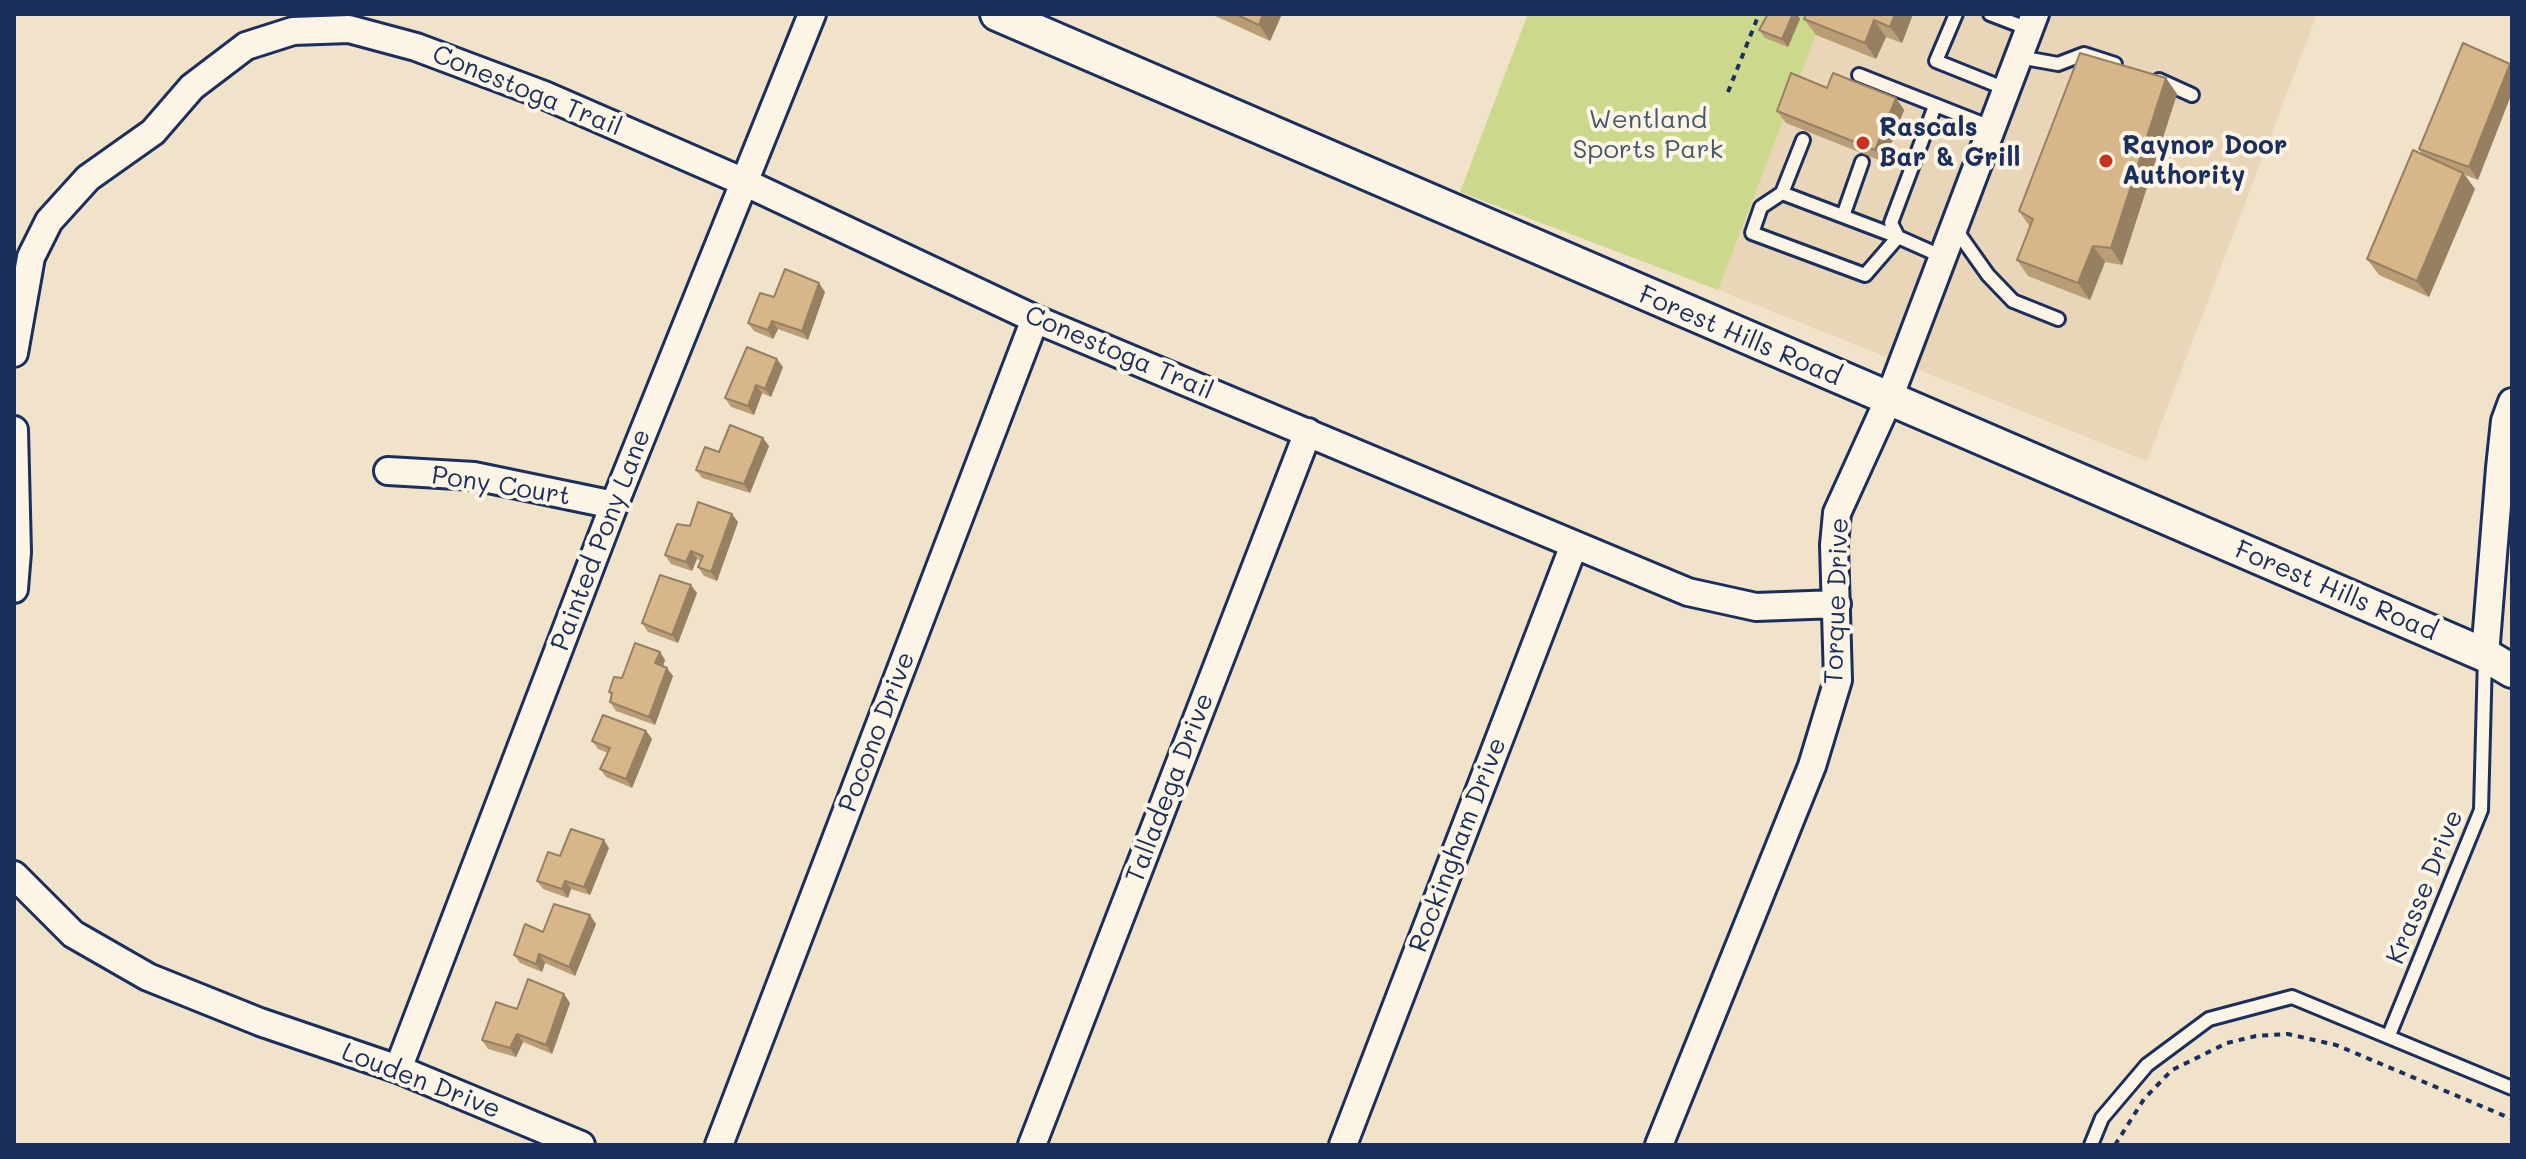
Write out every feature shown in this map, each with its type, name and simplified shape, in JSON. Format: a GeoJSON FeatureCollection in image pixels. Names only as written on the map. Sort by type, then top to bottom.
{"type":"FeatureCollection","features":[{"type":"Feature","properties":{"kind":"street","name":"Painted Pony Lane"},"geometry":{"type":"LineString","coordinates":[[398,1069],[614,505],[812,14]]}},
{"type":"Feature","properties":{"kind":"street","name":"Forest Hills Road"},"geometry":{"type":"LineString","coordinates":[[997,14],[1888,401],[2503,661]]}},
{"type":"Feature","properties":{"kind":"street","name":"Torque Drive"},"geometry":{"type":"LineString","coordinates":[[1659,1145],[1679,1087],[1812,766],[1838,680],[1834,545],[1837,513],[1888,401],[2032,21]]}},
{"type":"Feature","properties":{"kind":"street","name":"Conestoga Trail"},"geometry":{"type":"LineString","coordinates":[[14,353],[31,257],[49,221],[88,178],[153,132],[192,87],[246,46],[293,31],[349,29],[416,47],[544,95],[744,182],[1035,319],[1688,592],[1756,607],[1837,604]]}},
{"type":"Feature","properties":{"kind":"street","name":"Pocono Drive"},"geometry":{"type":"LineString","coordinates":[[719,1145],[1035,319]]}},
{"type":"Feature","properties":{"kind":"street"},"geometry":{"type":"LineString","coordinates":[[2503,661],[2501,452],[2505,421],[2512,402]]}},
{"type":"Feature","properties":{"kind":"street"},"geometry":{"type":"LineString","coordinates":[[14,430],[17,552],[14,589]]}},
{"type":"Feature","properties":{"kind":"street","name":"Talladega Drive"},"geometry":{"type":"LineString","coordinates":[[1032,1145],[1308,432]]}},
{"type":"Feature","properties":{"kind":"street","name":"Pony Court"},"geometry":{"type":"LineString","coordinates":[[388,471],[474,476],[614,505]]}},
{"type":"Feature","properties":{"kind":"street","name":"Rockingham Drive"},"geometry":{"type":"LineString","coordinates":[[1343,1145],[1574,545]]}},
{"type":"Feature","properties":{"kind":"street","name":"Louden Drive"},"geometry":{"type":"LineString","coordinates":[[14,875],[73,934],[148,977],[260,1022],[398,1069],[581,1145]]}},
{"type":"Feature","properties":{"kind":"lane"},"geometry":{"type":"LineString","coordinates":[[1956,14],[1936,61],[2006,89]]}},
{"type":"Feature","properties":{"kind":"lane"},"geometry":{"type":"LineString","coordinates":[[1990,14],[2032,21]]}},
{"type":"Feature","properties":{"kind":"lane"},"geometry":{"type":"LineString","coordinates":[[2019,57],[2058,64],[2084,54],[2132,70]]}},
{"type":"Feature","properties":{"kind":"lane"},"geometry":{"type":"LineString","coordinates":[[1859,75],[1991,127]]}},
{"type":"Feature","properties":{"kind":"lane"},"geometry":{"type":"LineString","coordinates":[[2147,75],[2192,95]]}},
{"type":"Feature","properties":{"kind":"lane"},"geometry":{"type":"LineString","coordinates":[[1898,237],[1891,223],[1935,106]]}},
{"type":"Feature","properties":{"kind":"lane"},"geometry":{"type":"LineString","coordinates":[[1803,140],[1782,193],[1761,207],[1752,233],[1865,275],[1898,237]]}},
{"type":"Feature","properties":{"kind":"lane"},"geometry":{"type":"LineString","coordinates":[[1843,216],[1862,162]]}},
{"type":"Feature","properties":{"kind":"lane"},"geometry":{"type":"LineString","coordinates":[[1782,193],[1943,257]]}},
{"type":"Feature","properties":{"kind":"lane"},"geometry":{"type":"LineString","coordinates":[[1954,227],[1988,275],[2013,301],[2058,319]]}},
{"type":"Feature","properties":{"kind":"lane","name":"Krasse Drive"},"geometry":{"type":"LineString","coordinates":[[2389,1035],[2481,810],[2503,661]]}},
{"type":"Feature","properties":{"kind":"lane"},"geometry":{"type":"LineString","coordinates":[[2091,1145],[2102,1118],[2147,1065],[2209,1019],[2292,997],[2512,1088]]}},
{"type":"Feature","properties":{"kind":"path"},"geometry":{"type":"LineString","coordinates":[[1728,92],[1759,14]]}},
{"type":"Feature","properties":{"kind":"path"},"geometry":{"type":"LineString","coordinates":[[2115,1145],[2144,1099],[2172,1070],[2227,1043],[2256,1036],[2288,1034],[2336,1045],[2512,1119]]}},
{"type":"Feature","properties":{"kind":"shaded area"},"geometry":{"type":"Polygon","coordinates":[[[1824,14],[2317,14],[2147,461],[1718,290],[1824,14]]]}},
{"type":"Feature","properties":{"kind":"green space","name":"Wentland Sports Park"},"geometry":{"type":"Polygon","coordinates":[[[1528,14],[1824,14],[1718,290],[1460,192],[1528,14]]]}},
{"type":"Feature","properties":{"kind":"building"},"geometry":{"type":"Polygon","coordinates":[[[1235,14],[1263,14],[1259,25],[1235,14]]]}},
{"type":"Feature","properties":{"kind":"building"},"geometry":{"type":"Polygon","coordinates":[[[1768,14],[1793,14],[1782,39],[1759,30],[1768,14]]]}},
{"type":"Feature","properties":{"kind":"building"},"geometry":{"type":"Polygon","coordinates":[[[1806,14],[1895,14],[1890,27],[1874,20],[1865,43],[1804,19],[1806,14]]]}},
{"type":"Feature","properties":{"kind":"building"},"geometry":{"type":"Polygon","coordinates":[[[2463,43],[2510,64],[2469,167],[2419,149],[2463,43]]]}},
{"type":"Feature","properties":{"kind":"building","name":"Raynor Door Authority"},"geometry":{"type":"Polygon","coordinates":[[[2080,53],[2166,78],[2111,248],[2093,246],[2078,283],[2017,260],[2033,219],[2019,211],[2080,53]]]}},
{"type":"Feature","properties":{"kind":"building","name":"Rascals Bar & Grill"},"geometry":{"type":"Polygon","coordinates":[[[1791,73],[1827,88],[1833,73],[1896,98],[1875,150],[1777,111],[1791,73]]]}},
{"type":"Feature","properties":{"kind":"building"},"geometry":{"type":"Polygon","coordinates":[[[2413,150],[2463,173],[2417,281],[2367,259],[2413,150]]]}},
{"type":"Feature","properties":{"kind":"building"},"geometry":{"type":"Polygon","coordinates":[[[785,269],[819,283],[802,331],[772,321],[768,330],[748,323],[760,293],[774,297],[785,269]]]}},
{"type":"Feature","properties":{"kind":"building"},"geometry":{"type":"Polygon","coordinates":[[[747,347],[777,359],[765,389],[756,385],[748,406],[725,398],[747,347]]]}},
{"type":"Feature","properties":{"kind":"building"},"geometry":{"type":"Polygon","coordinates":[[[730,425],[763,438],[744,484],[696,470],[705,447],[719,452],[730,425]]]}},
{"type":"Feature","properties":{"kind":"building"},"geometry":{"type":"Polygon","coordinates":[[[698,502],[732,514],[711,572],[698,567],[703,556],[691,551],[686,562],[665,555],[677,524],[690,526],[698,502]]]}},
{"type":"Feature","properties":{"kind":"building"},"geometry":{"type":"Polygon","coordinates":[[[660,575],[691,585],[672,635],[642,623],[660,575]]]}},
{"type":"Feature","properties":{"kind":"building"},"geometry":{"type":"Polygon","coordinates":[[[635,643],[660,652],[655,663],[667,668],[649,717],[610,702],[612,693],[609,692],[614,677],[622,678],[635,643]]]}},
{"type":"Feature","properties":{"kind":"building"},"geometry":{"type":"Polygon","coordinates":[[[603,715],[646,731],[626,779],[600,769],[610,748],[592,741],[603,715]]]}},
{"type":"Feature","properties":{"kind":"building"},"geometry":{"type":"Polygon","coordinates":[[[571,829],[604,840],[584,887],[565,881],[562,889],[537,881],[548,852],[560,856],[571,829]]]}},
{"type":"Feature","properties":{"kind":"building"},"geometry":{"type":"Polygon","coordinates":[[[554,904],[590,915],[569,967],[539,954],[536,964],[514,955],[525,924],[543,932],[554,904]]]}},
{"type":"Feature","properties":{"kind":"building"},"geometry":{"type":"Polygon","coordinates":[[[528,979],[564,994],[546,1045],[517,1034],[510,1048],[482,1040],[496,1002],[517,1009],[528,979]]]}},
{"type":"Feature","properties":{"kind":"place","name":"Rascals Bar & Grill"},"geometry":{"type":"Point","coordinates":[1863,143]}},
{"type":"Feature","properties":{"kind":"place","name":"Raynor Door Authority"},"geometry":{"type":"Point","coordinates":[2106,161]}}]}
